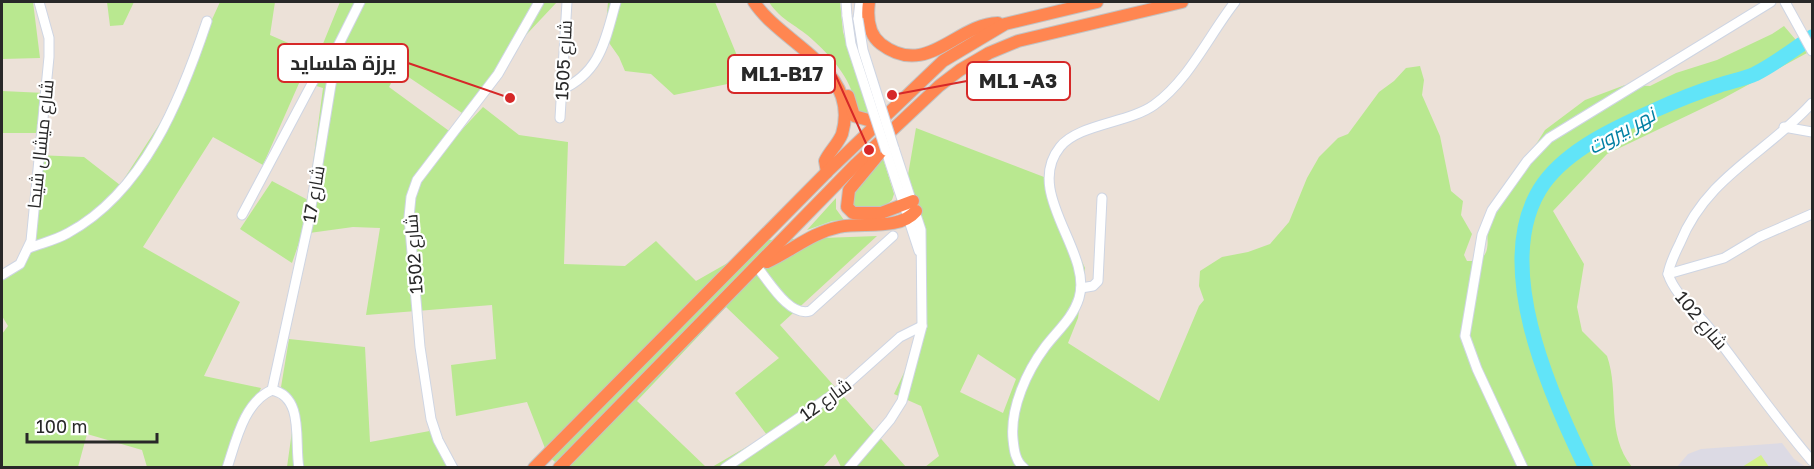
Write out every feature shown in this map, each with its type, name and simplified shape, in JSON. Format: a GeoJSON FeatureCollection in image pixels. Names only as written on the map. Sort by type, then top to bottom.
{"type":"FeatureCollection","features":[{"type":"Feature","properties":{"kind":"highway"},"geometry":{"type":"LineString","coordinates":[[754,2],[780,32],[820,63],[840,91],[843,128],[825,161],[827,172]]}},
{"type":"Feature","properties":{"kind":"highway"},"geometry":{"type":"LineString","coordinates":[[762,2],[784,27],[814,49],[839,75],[854,116],[868,120],[882,118]]}},
{"type":"Feature","properties":{"kind":"highway"},"geometry":{"type":"LineString","coordinates":[[869,2],[868,24],[872,35],[882,45],[904,56],[928,53],[989,24],[1005,24],[1097,2]]}},
{"type":"Feature","properties":{"kind":"highway"},"geometry":{"type":"LineString","coordinates":[[559,468],[759,266],[856,164],[960,70],[1001,47],[1182,2]]}},
{"type":"Feature","properties":{"kind":"highway"},"geometry":{"type":"LineString","coordinates":[[534,468],[882,118],[943,61],[1005,24]]}},
{"type":"Feature","properties":{"kind":"highway"},"geometry":{"type":"LineString","coordinates":[[911,209],[861,215],[853,213],[845,202],[853,184],[914,110]]}},
{"type":"Feature","properties":{"kind":"highway"},"geometry":{"type":"LineString","coordinates":[[759,266],[816,234],[850,225],[893,222],[911,209]]}},
{"type":"Feature","properties":{"kind":"street","name":"شارع ميشال شيحا"},"geometry":{"type":"LineString","coordinates":[[29,248],[49,57],[49,38],[39,2]]}},
{"type":"Feature","properties":{"kind":"street","name":"شارع 17"},"geometry":{"type":"LineString","coordinates":[[272,390],[308,225],[337,48],[360,2]]}},
{"type":"Feature","properties":{"kind":"street","name":"شارع 1502"},"geometry":{"type":"LineString","coordinates":[[453,468],[438,440],[429,408],[415,296],[409,217],[411,197],[417,180],[498,74],[539,2]]}},
{"type":"Feature","properties":{"kind":"street","name":"شارع 1505"},"geometry":{"type":"LineString","coordinates":[[560,118],[567,2]]}},
{"type":"Feature","properties":{"kind":"street"},"geometry":{"type":"LineString","coordinates":[[561,90],[580,82],[591,69],[606,36],[616,2]]}},
{"type":"Feature","properties":{"kind":"street"},"geometry":{"type":"LineString","coordinates":[[846,2],[851,44],[911,209],[923,265],[922,326],[902,401],[890,420],[849,468]]}},
{"type":"Feature","properties":{"kind":"street"},"geometry":{"type":"LineString","coordinates":[[860,2],[858,19],[862,50],[890,150]]}},
{"type":"Feature","properties":{"kind":"street"},"geometry":{"type":"LineString","coordinates":[[1024,468],[1014,451],[1012,432],[1017,406],[1030,372],[1045,347],[1073,312],[1081,288],[1075,261],[1050,190],[1052,164],[1059,148],[1088,130],[1137,114],[1165,96],[1177,84],[1235,2]]}},
{"type":"Feature","properties":{"kind":"street"},"geometry":{"type":"LineString","coordinates":[[1523,468],[1477,369],[1465,336],[1482,235],[1492,210],[1527,161],[1549,138],[1771,2]]}},
{"type":"Feature","properties":{"kind":"street"},"geometry":{"type":"LineString","coordinates":[[1785,2],[1812,51]]}},
{"type":"Feature","properties":{"kind":"street"},"geometry":{"type":"LineString","coordinates":[[2,275],[20,264],[29,248],[56,239],[85,223],[113,199],[133,176],[175,101],[207,21]]}},
{"type":"Feature","properties":{"kind":"street"},"geometry":{"type":"LineString","coordinates":[[242,215],[315,76],[337,48]]}},
{"type":"Feature","properties":{"kind":"street","name":"شارع 102"},"geometry":{"type":"LineString","coordinates":[[1812,103],[1739,164],[1700,205],[1688,221],[1668,273],[1676,290],[1703,319],[1779,422],[1812,461]]}},
{"type":"Feature","properties":{"kind":"street"},"geometry":{"type":"LineString","coordinates":[[1784,128],[1812,132]]}},
{"type":"Feature","properties":{"kind":"street"},"geometry":{"type":"LineString","coordinates":[[1081,288],[1093,286],[1098,281],[1102,198]]}},
{"type":"Feature","properties":{"kind":"street"},"geometry":{"type":"LineString","coordinates":[[1668,273],[1724,258],[1759,237],[1812,214]]}},
{"type":"Feature","properties":{"kind":"street"},"geometry":{"type":"LineString","coordinates":[[759,266],[790,305],[798,311],[806,312],[833,291],[893,236]]}},
{"type":"Feature","properties":{"kind":"street","name":"شارع 12"},"geometry":{"type":"LineString","coordinates":[[725,468],[844,387],[900,337],[922,326]]}},
{"type":"Feature","properties":{"kind":"street"},"geometry":{"type":"LineString","coordinates":[[227,468],[251,408],[272,390],[284,394],[294,411],[299,468]]}},
{"type":"Feature","properties":{"kind":"shaded area"},"geometry":{"type":"Polygon","coordinates":[[[1782,443],[1794,459],[1806,467],[1676,468],[1688,454],[1701,449],[1782,443]]]}},
{"type":"Feature","properties":{"kind":"green space"},"geometry":{"type":"Polygon","coordinates":[[[2,2],[33,2],[40,58],[2,59],[2,2]]]}},
{"type":"Feature","properties":{"kind":"green space"},"geometry":{"type":"Polygon","coordinates":[[[107,2],[134,2],[123,25],[110,26],[107,2]]]}},
{"type":"Feature","properties":{"kind":"green space"},"geometry":{"type":"Polygon","coordinates":[[[220,2],[275,2],[270,35],[318,56],[340,2],[557,2],[526,35],[465,115],[398,70],[389,87],[456,136],[483,107],[519,135],[568,142],[564,264],[625,266],[656,241],[696,281],[768,240],[877,236],[780,325],[906,467],[841,467],[835,454],[823,467],[712,467],[767,435],[735,393],[779,358],[726,307],[637,401],[706,467],[561,467],[548,456],[527,402],[456,416],[451,365],[496,359],[492,305],[366,315],[380,228],[353,227],[302,234],[292,263],[240,229],[272,181],[308,200],[323,88],[300,81],[263,165],[213,137],[143,247],[240,302],[204,376],[261,388],[224,467],[147,467],[142,450],[87,434],[78,467],[2,468],[2,334],[8,326],[2,316],[2,269],[13,265],[27,247],[36,155],[84,157],[120,185],[175,100],[220,2]]]}},
{"type":"Feature","properties":{"kind":"green space"},"geometry":{"type":"Polygon","coordinates":[[[608,2],[715,2],[747,80],[674,95],[651,74],[625,71],[619,57],[605,37],[608,2]]]}},
{"type":"Feature","properties":{"kind":"green space"},"geometry":{"type":"Polygon","coordinates":[[[769,2],[840,2],[843,32],[869,115],[860,114],[857,110],[847,81],[829,55],[779,14],[769,2]]]}},
{"type":"Feature","properties":{"kind":"green space"},"geometry":{"type":"Polygon","coordinates":[[[1784,26],[1807,53],[1722,99],[1607,154],[1553,211],[1584,264],[1577,307],[1582,331],[1607,356],[1613,384],[1619,441],[1632,467],[925,467],[939,456],[921,406],[894,394],[909,362],[918,328],[921,278],[908,175],[916,128],[1044,177],[1085,268],[1078,318],[1068,343],[1159,401],[1199,306],[1204,300],[1199,286],[1200,271],[1222,257],[1248,252],[1270,244],[1289,222],[1307,178],[1319,157],[1338,138],[1348,134],[1379,92],[1406,68],[1420,66],[1424,80],[1422,95],[1440,136],[1451,191],[1463,201],[1461,215],[1472,234],[1464,255],[1467,261],[1482,258],[1485,254],[1488,242],[1487,222],[1545,130],[1585,100],[1625,85],[1650,86],[1676,73],[1717,60],[1784,26]],[[978,354],[960,392],[1003,413],[1016,379],[978,354]]]}},
{"type":"Feature","properties":{"kind":"green space"},"geometry":{"type":"Polygon","coordinates":[[[2,91],[45,93],[39,133],[2,133],[2,91]]]}},
{"type":"Feature","properties":{"kind":"green space"},"geometry":{"type":"Polygon","coordinates":[[[883,158],[894,194],[892,200],[883,206],[873,208],[852,205],[852,193],[883,158]]]}},
{"type":"Feature","properties":{"kind":"green space"},"geometry":{"type":"Polygon","coordinates":[[[836,198],[836,209],[844,220],[832,221],[807,230],[836,198]]]}},
{"type":"Feature","properties":{"kind":"green space"},"geometry":{"type":"Polygon","coordinates":[[[289,339],[365,347],[370,442],[435,430],[454,467],[287,467],[293,424],[281,387],[289,339]]]}},
{"type":"Feature","properties":{"kind":"green space"},"geometry":{"type":"Polygon","coordinates":[[[1761,455],[1769,467],[1742,467],[1761,455]]]}},
{"type":"Feature","properties":{"kind":"waterway","name":"نهر بيروت"},"geometry":{"type":"LineString","coordinates":[[1586,468],[1542,366],[1531,327],[1524,288],[1522,250],[1529,214],[1544,183],[1566,160],[1608,132],[1686,97],[1755,74],[1812,37]]}},
{"type":"Feature","properties":{"kind":"place","name":"ML1 -A3"},"geometry":{"type":"Point","coordinates":[892,95]}},
{"type":"Feature","properties":{"kind":"place","name":"يرزة هلسايد"},"geometry":{"type":"Point","coordinates":[510,98]}},
{"type":"Feature","properties":{"kind":"place","name":"ML1-B17"},"geometry":{"type":"Point","coordinates":[869,150]}}]}
